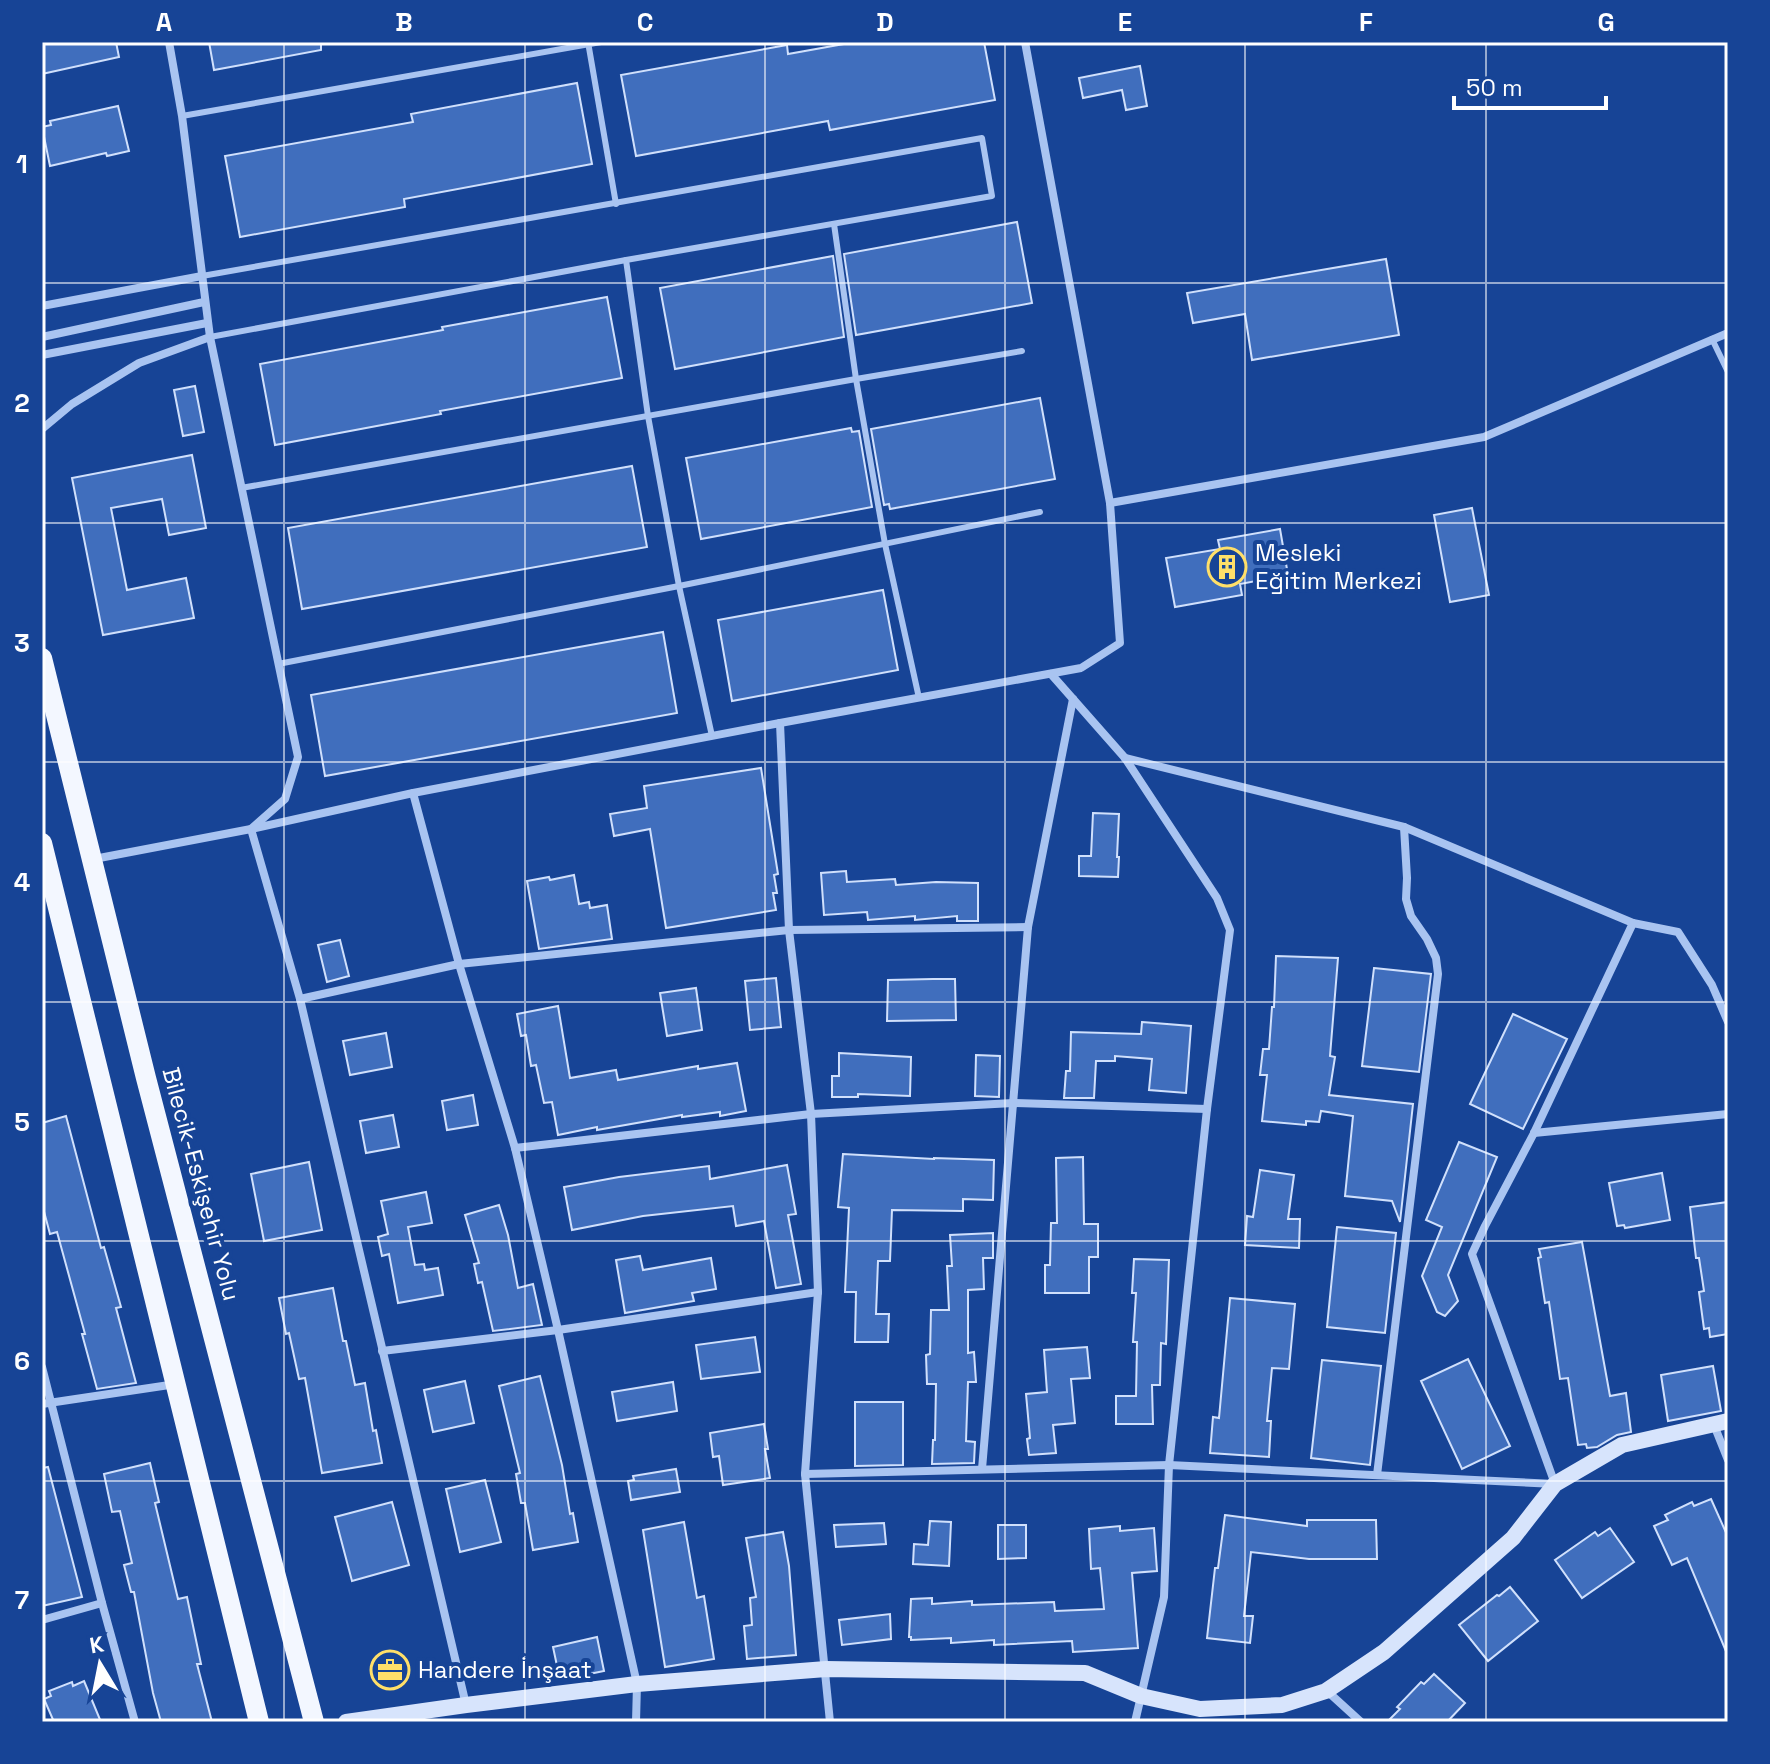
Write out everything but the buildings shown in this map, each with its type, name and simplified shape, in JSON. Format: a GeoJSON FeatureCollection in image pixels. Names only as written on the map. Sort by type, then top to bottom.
{"type":"FeatureCollection","features":[{"type":"Feature","properties":{"kind":"main road","name":"Bilecik-Eskişehir Yolu"},"geometry":{"type":"LineString","coordinates":[[42,658],[146,1078],[314,1722]]}},
{"type":"Feature","properties":{"kind":"main road"},"geometry":{"type":"LineString","coordinates":[[43,853],[259,1722]]}},
{"type":"Feature","properties":{"kind":"street"},"geometry":{"type":"LineString","coordinates":[[169,42],[182,116],[207,323],[298,757],[285,799],[251,829]]}},
{"type":"Feature","properties":{"kind":"street"},"geometry":{"type":"LineString","coordinates":[[93,859],[251,829],[413,793],[1081,668],[1120,643],[1110,503],[1025,42]]}},
{"type":"Feature","properties":{"kind":"street"},"geometry":{"type":"LineString","coordinates":[[42,306],[202,276]]}},
{"type":"Feature","properties":{"kind":"street"},"geometry":{"type":"LineString","coordinates":[[42,337],[204,302]]}},
{"type":"Feature","properties":{"kind":"street"},"geometry":{"type":"LineString","coordinates":[[42,355],[207,323]]}},
{"type":"Feature","properties":{"kind":"street"},"geometry":{"type":"LineString","coordinates":[[1110,503],[1484,437],[1728,333]]}},
{"type":"Feature","properties":{"kind":"street"},"geometry":{"type":"LineString","coordinates":[[42,429],[72,404],[139,363],[210,337]]}},
{"type":"Feature","properties":{"kind":"street"},"geometry":{"type":"LineString","coordinates":[[1051,674],[1125,758],[1217,898],[1230,930],[1207,1109],[1169,1465],[1164,1597],[1135,1722]]}},
{"type":"Feature","properties":{"kind":"street"},"geometry":{"type":"LineString","coordinates":[[982,1469],[1028,927],[1073,699]]}},
{"type":"Feature","properties":{"kind":"street"},"geometry":{"type":"LineString","coordinates":[[780,723],[789,930],[811,1114],[818,1292],[805,1474],[830,1722]]}},
{"type":"Feature","properties":{"kind":"street"},"geometry":{"type":"LineString","coordinates":[[1125,758],[1404,827],[1633,923],[1678,932],[1712,985],[1728,1022]]}},
{"type":"Feature","properties":{"kind":"street"},"geometry":{"type":"LineString","coordinates":[[413,793],[459,964],[515,1148],[637,1684],[636,1722]]}},
{"type":"Feature","properties":{"kind":"street"},"geometry":{"type":"LineString","coordinates":[[1377,1475],[1438,974],[1436,958],[1411,916],[1406,899],[1404,827]]}},
{"type":"Feature","properties":{"kind":"street"},"geometry":{"type":"LineString","coordinates":[[251,829],[300,999],[466,1705]]}},
{"type":"Feature","properties":{"kind":"street"},"geometry":{"type":"LineString","coordinates":[[1555,1484],[1472,1254],[1534,1133],[1633,923]]}},
{"type":"Feature","properties":{"kind":"street"},"geometry":{"type":"LineString","coordinates":[[300,999],[459,964],[789,930],[1028,927]]}},
{"type":"Feature","properties":{"kind":"street"},"geometry":{"type":"LineString","coordinates":[[515,1148],[811,1114],[1013,1103],[1207,1109]]}},
{"type":"Feature","properties":{"kind":"street"},"geometry":{"type":"LineString","coordinates":[[1534,1133],[1728,1114]]}},
{"type":"Feature","properties":{"kind":"street"},"geometry":{"type":"LineString","coordinates":[[382,1351],[558,1330],[818,1292]]}},
{"type":"Feature","properties":{"kind":"street"},"geometry":{"type":"LineString","coordinates":[[42,1367],[46,1403],[135,1722]]}},
{"type":"Feature","properties":{"kind":"street"},"geometry":{"type":"LineString","coordinates":[[46,1403],[176,1384]]}},
{"type":"Feature","properties":{"kind":"street"},"geometry":{"type":"LineString","coordinates":[[346,1722],[637,1684],[826,1669],[1085,1673],[1141,1696],[1200,1709],[1282,1705],[1326,1691],[1384,1652],[1513,1538],[1555,1484],[1622,1445],[1721,1423],[1728,1460]]}},
{"type":"Feature","properties":{"kind":"street"},"geometry":{"type":"LineString","coordinates":[[805,1474],[1169,1465],[1555,1484]]}},
{"type":"Feature","properties":{"kind":"street"},"geometry":{"type":"LineString","coordinates":[[42,1620],[102,1603]]}},
{"type":"Feature","properties":{"kind":"street"},"geometry":{"type":"LineString","coordinates":[[1326,1691],[1361,1722]]}},
{"type":"Feature","properties":{"kind":"lane"},"geometry":{"type":"LineString","coordinates":[[182,116],[601,42]]}},
{"type":"Feature","properties":{"kind":"lane"},"geometry":{"type":"LineString","coordinates":[[589,43],[616,204]]}},
{"type":"Feature","properties":{"kind":"lane"},"geometry":{"type":"LineString","coordinates":[[202,276],[982,138],[992,196],[210,337]]}},
{"type":"Feature","properties":{"kind":"lane"},"geometry":{"type":"LineString","coordinates":[[834,224],[856,379],[885,544],[919,698]]}},
{"type":"Feature","properties":{"kind":"lane"},"geometry":{"type":"LineString","coordinates":[[626,260],[648,416],[679,586],[712,736]]}},
{"type":"Feature","properties":{"kind":"lane"},"geometry":{"type":"LineString","coordinates":[[1712,339],[1728,372]]}},
{"type":"Feature","properties":{"kind":"lane"},"geometry":{"type":"LineString","coordinates":[[241,488],[1022,351]]}},
{"type":"Feature","properties":{"kind":"lane"},"geometry":{"type":"LineString","coordinates":[[278,664],[1040,512]]}},
{"type":"Feature","properties":{"kind":"place","name":"Mesleki Eğitim Merkezi"},"geometry":{"type":"Point","coordinates":[1227,567]}},
{"type":"Feature","properties":{"kind":"place","name":"Handere İnşaat"},"geometry":{"type":"Point","coordinates":[390,1670]}}]}
